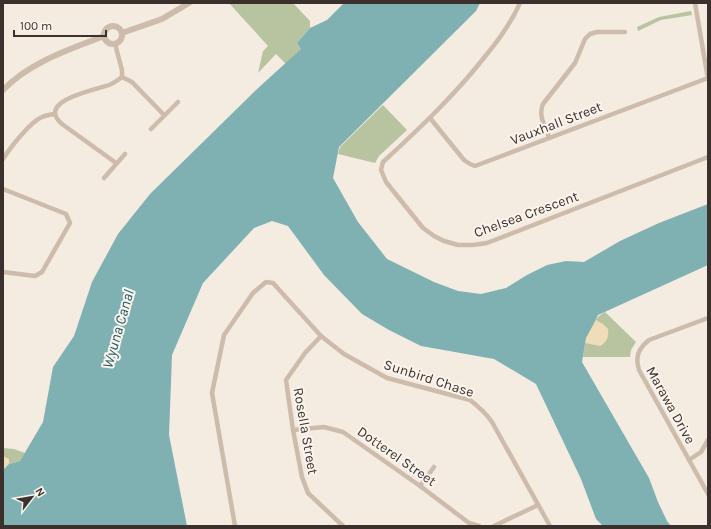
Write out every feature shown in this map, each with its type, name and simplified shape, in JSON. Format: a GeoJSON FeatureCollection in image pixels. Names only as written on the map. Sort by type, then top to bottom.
{"type":"FeatureCollection","features":[{"type":"Feature","properties":{"kind":"street"},"geometry":{"type":"LineString","coordinates":[[122,33],[162,19],[189,3]]}},
{"type":"Feature","properties":{"kind":"street","name":"Chelsea Crescent"},"geometry":{"type":"LineString","coordinates":[[520,3],[507,28],[469,78],[430,118],[383,162],[381,170],[386,182],[423,228],[444,241],[458,245],[486,243],[708,157]]}},
{"type":"Feature","properties":{"kind":"street"},"geometry":{"type":"LineString","coordinates":[[695,3],[708,79]]}},
{"type":"Feature","properties":{"kind":"street"},"geometry":{"type":"LineString","coordinates":[[110,26],[116,26],[122,33],[122,38],[115,44],[109,43],[104,36],[105,30],[110,26]]}},
{"type":"Feature","properties":{"kind":"street"},"geometry":{"type":"LineString","coordinates":[[549,137],[540,110],[575,63],[585,39],[590,34],[597,32],[625,32]]}},
{"type":"Feature","properties":{"kind":"street"},"geometry":{"type":"LineString","coordinates":[[3,90],[25,72],[52,57],[104,36]]}},
{"type":"Feature","properties":{"kind":"street"},"geometry":{"type":"LineString","coordinates":[[115,44],[122,70],[122,77]]}},
{"type":"Feature","properties":{"kind":"street"},"geometry":{"type":"LineString","coordinates":[[116,163],[56,120],[54,114],[56,108],[60,104],[80,94],[116,82],[122,77]]}},
{"type":"Feature","properties":{"kind":"street"},"geometry":{"type":"LineString","coordinates":[[122,77],[132,82],[164,115]]}},
{"type":"Feature","properties":{"kind":"street","name":"Vauxhall Street"},"geometry":{"type":"LineString","coordinates":[[430,118],[464,160],[475,166],[549,137],[708,79]]}},
{"type":"Feature","properties":{"kind":"street"},"geometry":{"type":"LineString","coordinates":[[151,129],[178,102]]}},
{"type":"Feature","properties":{"kind":"street"},"geometry":{"type":"LineString","coordinates":[[3,159],[10,148],[41,117],[54,114]]}},
{"type":"Feature","properties":{"kind":"street"},"geometry":{"type":"LineString","coordinates":[[104,178],[125,154]]}},
{"type":"Feature","properties":{"kind":"street"},"geometry":{"type":"LineString","coordinates":[[3,189],[66,214],[70,223],[39,275],[35,276],[3,272]]}},
{"type":"Feature","properties":{"kind":"street","name":"Sunbird Chase"},"geometry":{"type":"LineString","coordinates":[[235,526],[212,393],[224,335],[253,293],[266,282],[273,283],[321,336],[344,354],[387,378],[470,400],[480,407],[492,422],[550,526]]}},
{"type":"Feature","properties":{"kind":"street","name":"Marawa Drive"},"geometry":{"type":"LineString","coordinates":[[708,318],[649,340],[637,353],[636,362],[708,494]]}},
{"type":"Feature","properties":{"kind":"street","name":"Rosella Street"},"geometry":{"type":"LineString","coordinates":[[321,336],[305,353],[286,380],[293,430],[302,477],[308,493],[336,524],[343,526]]}},
{"type":"Feature","properties":{"kind":"street","name":"Dotterel Street"},"geometry":{"type":"LineString","coordinates":[[293,430],[324,427],[343,432],[420,486],[469,523],[479,526]]}},
{"type":"Feature","properties":{"kind":"street"},"geometry":{"type":"LineString","coordinates":[[689,460],[702,452],[708,440]]}},
{"type":"Feature","properties":{"kind":"street"},"geometry":{"type":"LineString","coordinates":[[420,486],[434,467]]}},
{"type":"Feature","properties":{"kind":"street"},"geometry":{"type":"LineString","coordinates":[[494,526],[538,505]]}},
{"type":"Feature","properties":{"kind":"green space"},"geometry":{"type":"Polygon","coordinates":[[[229,3],[293,3],[310,21],[310,28],[297,43],[301,49],[286,64],[276,54],[258,73],[263,51],[268,46],[229,3]]]}},
{"type":"Feature","properties":{"kind":"green space"},"geometry":{"type":"Polygon","coordinates":[[[691,11],[692,15],[661,20],[638,31],[637,27],[659,17],[691,11]]]}},
{"type":"Feature","properties":{"kind":"green space"},"geometry":{"type":"Polygon","coordinates":[[[383,105],[407,130],[379,156],[375,163],[338,154],[340,147],[383,105]]]}},
{"type":"Feature","properties":{"kind":"green space"},"geometry":{"type":"Polygon","coordinates":[[[605,312],[636,342],[631,350],[630,357],[583,357],[589,332],[595,320],[605,312]]]}},
{"type":"Feature","properties":{"kind":"green space"},"geometry":{"type":"Polygon","coordinates":[[[3,448],[14,449],[25,453],[20,461],[9,464],[3,470],[3,448]]]}},
{"type":"Feature","properties":{"kind":"sand"},"geometry":{"type":"Polygon","coordinates":[[[596,320],[608,329],[607,339],[600,346],[585,343],[586,338],[596,320]]]}},
{"type":"Feature","properties":{"kind":"sand"},"geometry":{"type":"Polygon","coordinates":[[[3,456],[9,459],[9,464],[3,470],[3,456]]]}},
{"type":"Feature","properties":{"kind":"water","name":"Wyuna Canal"},"geometry":{"type":"Polygon","coordinates":[[[344,3],[480,3],[476,11],[339,147],[333,178],[358,222],[387,259],[434,282],[458,291],[481,294],[506,288],[547,265],[566,261],[584,262],[620,241],[659,223],[708,204],[708,265],[598,315],[586,338],[582,362],[649,478],[658,502],[671,526],[603,526],[596,519],[581,479],[536,384],[494,359],[421,346],[362,314],[324,275],[288,226],[272,221],[254,228],[203,283],[172,355],[169,435],[187,526],[3,526],[3,470],[9,464],[20,461],[43,422],[53,367],[74,336],[92,282],[118,234],[150,194],[256,90],[301,49],[297,43],[310,28],[327,20],[344,3]]]}}]}
